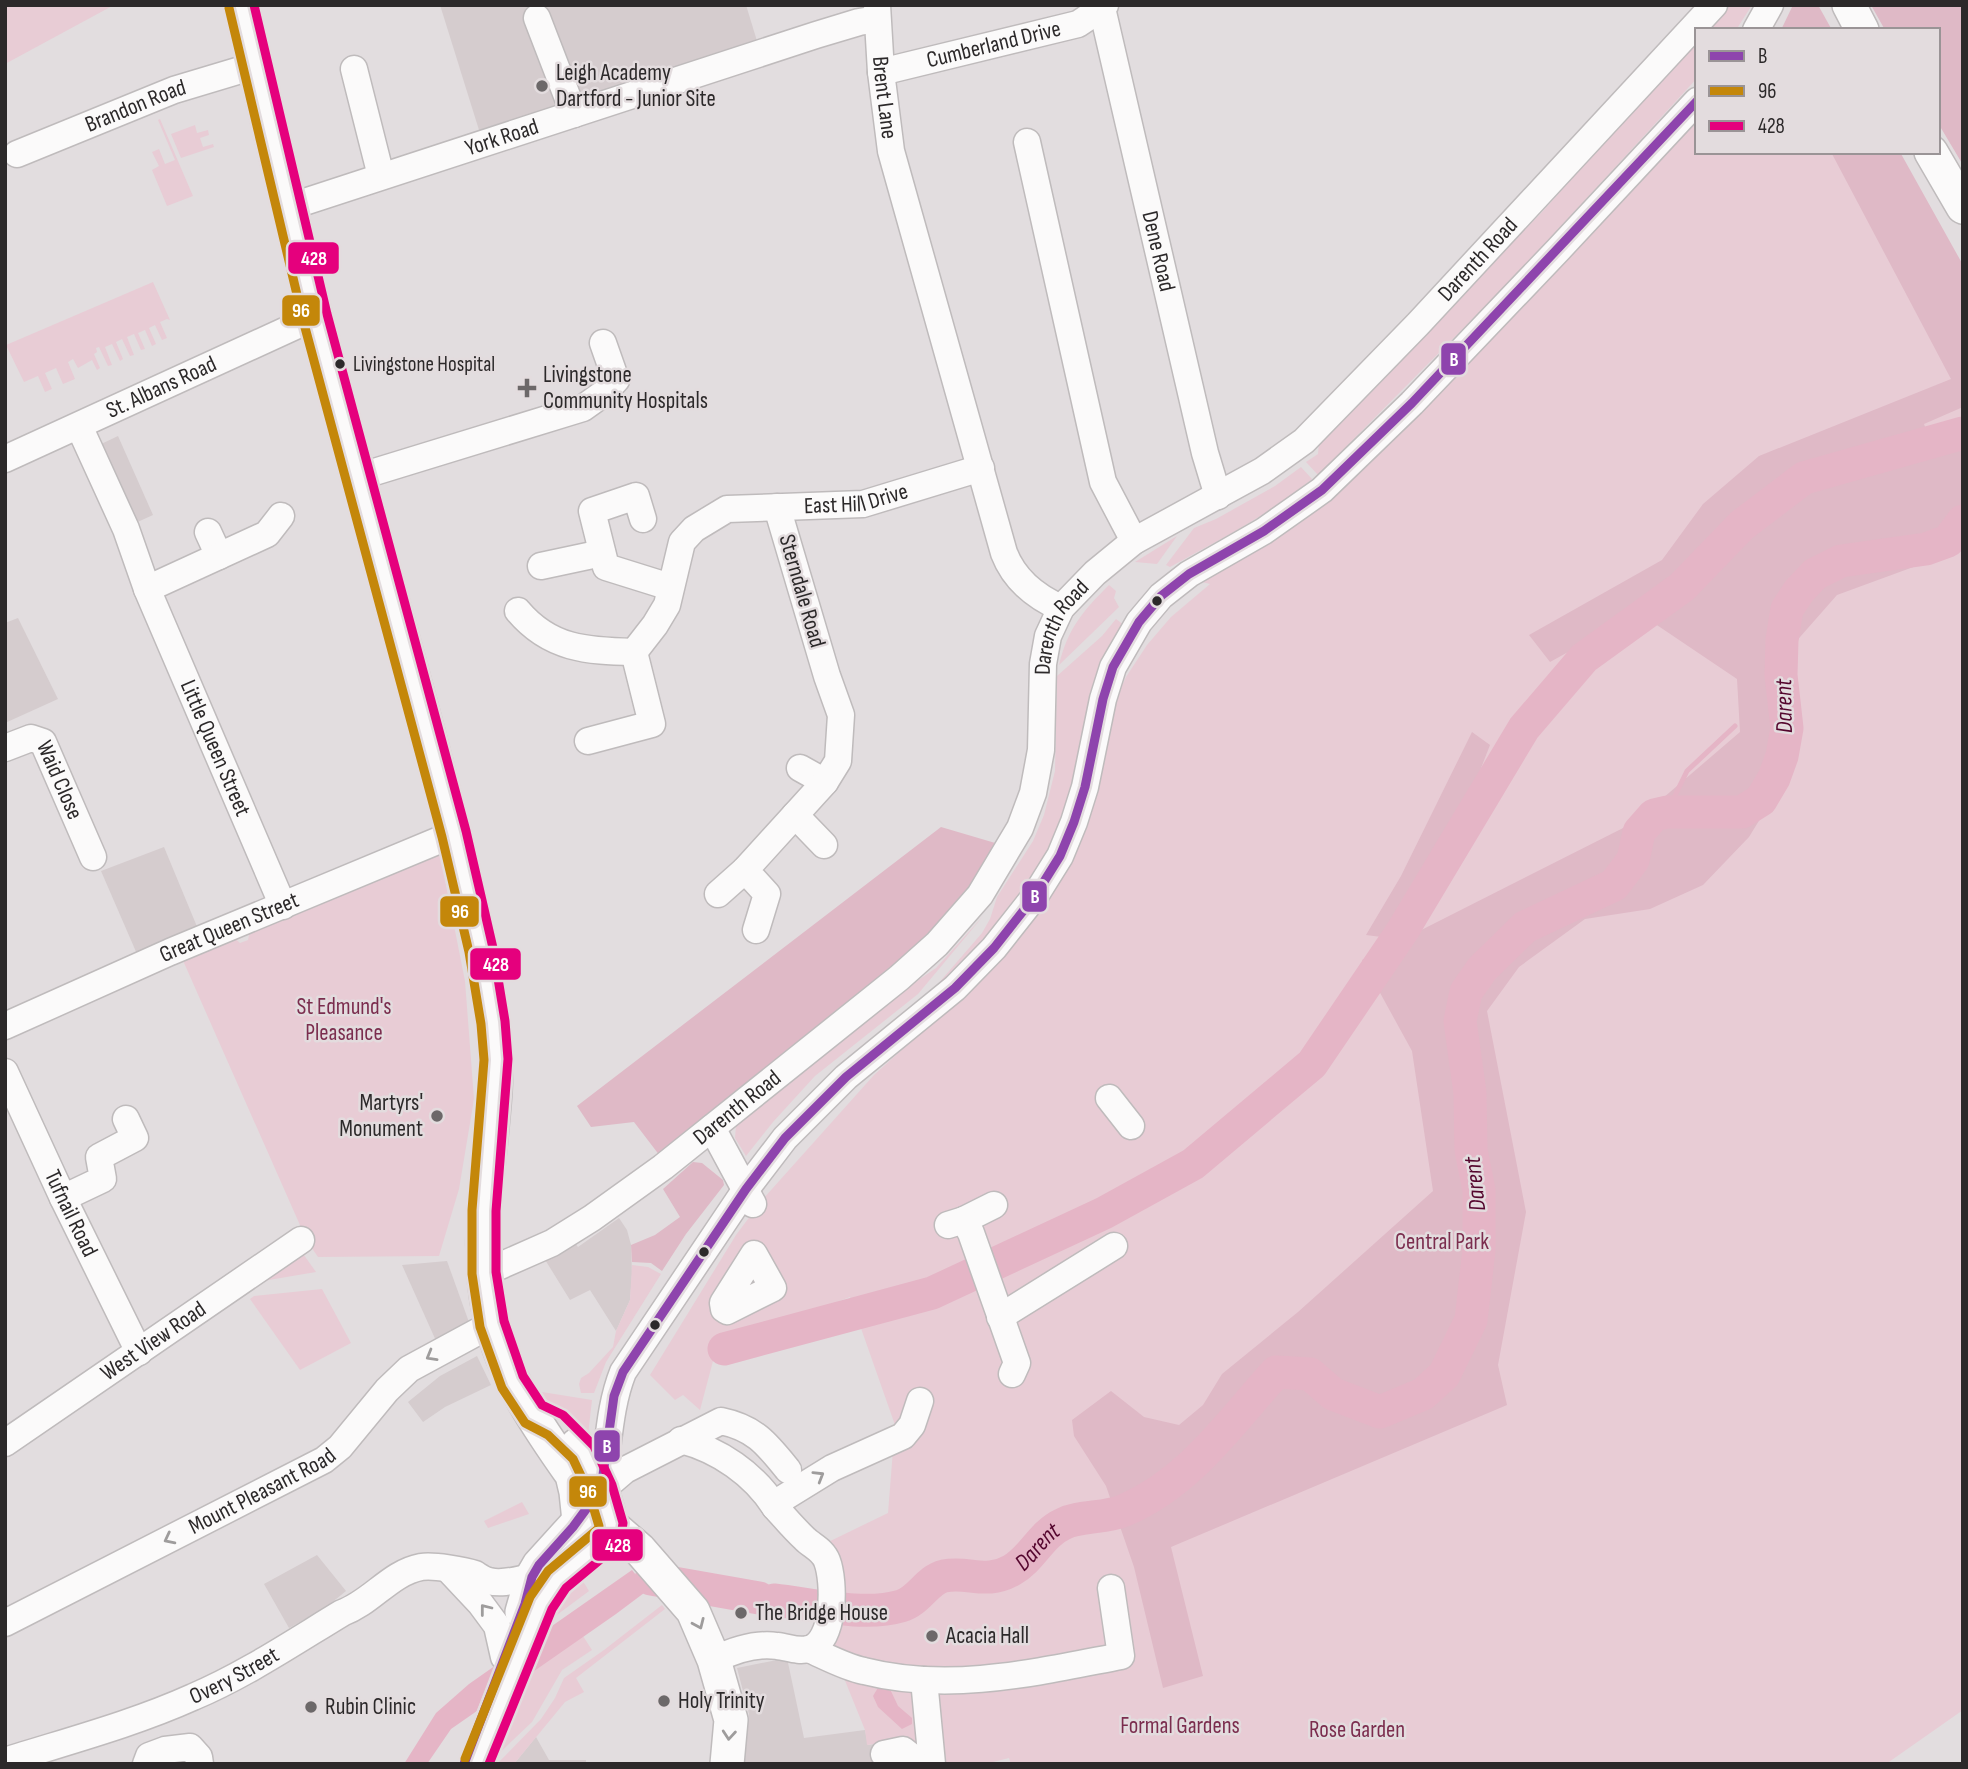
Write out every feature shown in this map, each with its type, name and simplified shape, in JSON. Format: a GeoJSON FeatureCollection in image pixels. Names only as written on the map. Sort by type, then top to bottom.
{"type":"FeatureCollection","features":[{"type":"Feature","properties":{"kind":"main road"},"geometry":{"type":"LineString","coordinates":[[241,5],[315,317],[454,834],[481,950],[494,1035],[495,1092],[486,1182],[484,1273],[492,1324],[508,1373],[551,1446],[572,1475],[579,1521]]}},
{"type":"Feature","properties":{"kind":"main road"},"geometry":{"type":"LineString","coordinates":[[1932,154],[1963,207]]}},
{"type":"Feature","properties":{"kind":"main road"},"geometry":{"type":"LineString","coordinates":[[472,1758],[504,1657],[533,1594],[558,1580],[610,1535],[611,1525],[601,1489],[583,1452],[555,1425],[534,1415]]}},
{"type":"Feature","properties":{"kind":"main road"},"geometry":{"type":"LineString","coordinates":[[472,1758],[533,1594],[539,1565],[579,1521],[596,1520],[611,1525],[640,1550],[693,1611],[715,1660],[731,1720],[727,1764]]}},
{"type":"Feature","properties":{"kind":"street","name":"Darenth Road"},"geometry":{"type":"LineString","coordinates":[[484,1273],[596,1224],[937,944],[979,895],[1020,828],[1033,793],[1041,750],[1043,664],[1048,636],[1061,608],[1095,573],[1134,541],[1262,471],[1304,441],[1418,324],[1714,5]]}},
{"type":"Feature","properties":{"kind":"street"},"geometry":{"type":"LineString","coordinates":[[1757,28],[1770,5]]}},
{"type":"Feature","properties":{"kind":"street","name":"Dene Road"},"geometry":{"type":"LineString","coordinates":[[1104,6],[1205,453],[1218,496]]}},
{"type":"Feature","properties":{"kind":"street","name":"Cumberland Drive"},"geometry":{"type":"LineString","coordinates":[[881,72],[1078,24],[1104,6]]}},
{"type":"Feature","properties":{"kind":"street","name":"Brent Lane"},"geometry":{"type":"LineString","coordinates":[[877,12],[891,151],[1004,553],[1010,569],[1029,588],[1061,608]]}},
{"type":"Feature","properties":{"kind":"street","name":"York Road"},"geometry":{"type":"LineString","coordinates":[[289,207],[877,12]]}},
{"type":"Feature","properties":{"kind":"street"},"geometry":{"type":"LineString","coordinates":[[537,18],[574,114]]}},
{"type":"Feature","properties":{"kind":"street","name":"Brandon Road"},"geometry":{"type":"LineString","coordinates":[[10,158],[174,90],[254,66]]}},
{"type":"Feature","properties":{"kind":"street"},"geometry":{"type":"LineString","coordinates":[[354,69],[381,177]]}},
{"type":"Feature","properties":{"kind":"street"},"geometry":{"type":"LineString","coordinates":[[601,1489],[614,1396],[623,1372],[750,1197],[785,1138],[822,1098],[956,988],[994,948],[1035,896],[1056,864],[1085,787],[1103,699],[1113,667],[1135,628],[1161,596],[1189,574],[1301,507],[1343,471],[1540,270],[1695,102]]}},
{"type":"Feature","properties":{"kind":"street"},"geometry":{"type":"LineString","coordinates":[[1027,142],[1103,482],[1134,541]]}},
{"type":"Feature","properties":{"kind":"street","name":"St. Albans Road"},"geometry":{"type":"LineString","coordinates":[[5,458],[315,317]]}},
{"type":"Feature","properties":{"kind":"street"},"geometry":{"type":"LineString","coordinates":[[358,477],[583,408],[617,380],[603,343]]}},
{"type":"Feature","properties":{"kind":"street","name":"Little Queen Street"},"geometry":{"type":"LineString","coordinates":[[79,426],[126,529],[147,589],[283,906]]}},
{"type":"Feature","properties":{"kind":"street","name":"East Hill Drive"},"geometry":{"type":"LineString","coordinates":[[670,587],[682,542],[694,529],[727,509],[863,504],[981,468]]}},
{"type":"Feature","properties":{"kind":"street"},"geometry":{"type":"LineString","coordinates":[[634,652],[667,605],[670,587],[606,567],[592,511],[636,496],[643,519]]}},
{"type":"Feature","properties":{"kind":"street","name":"Sterndale Road"},"geometry":{"type":"LineString","coordinates":[[718,894],[745,870],[825,782],[838,761],[841,715],[777,507]]}},
{"type":"Feature","properties":{"kind":"street"},"geometry":{"type":"LineString","coordinates":[[147,589],[267,534],[281,516]]}},
{"type":"Feature","properties":{"kind":"street"},"geometry":{"type":"LineString","coordinates":[[208,532],[219,556]]}},
{"type":"Feature","properties":{"kind":"street"},"geometry":{"type":"LineString","coordinates":[[541,566],[602,553]]}},
{"type":"Feature","properties":{"kind":"street"},"geometry":{"type":"LineString","coordinates":[[518,611],[528,623],[558,643],[611,652],[634,652]]}},
{"type":"Feature","properties":{"kind":"street"},"geometry":{"type":"LineString","coordinates":[[588,741],[652,724],[634,652]]}},
{"type":"Feature","properties":{"kind":"street","name":"Waid Close"},"geometry":{"type":"LineString","coordinates":[[5,748],[31,738],[43,742],[93,857]]}},
{"type":"Feature","properties":{"kind":"street"},"geometry":{"type":"LineString","coordinates":[[800,768],[825,782]]}},
{"type":"Feature","properties":{"kind":"street"},"geometry":{"type":"LineString","coordinates":[[795,815],[824,845]]}},
{"type":"Feature","properties":{"kind":"street","name":"Great Queen Street"},"geometry":{"type":"LineString","coordinates":[[5,1026],[170,952],[454,834]]}},
{"type":"Feature","properties":{"kind":"street"},"geometry":{"type":"LineString","coordinates":[[745,870],[767,894],[756,930]]}},
{"type":"Feature","properties":{"kind":"street","name":"Tufnail Road"},"geometry":{"type":"LineString","coordinates":[[5,1072],[139,1352]]}},
{"type":"Feature","properties":{"kind":"street"},"geometry":{"type":"LineString","coordinates":[[1109,1098],[1131,1126]]}},
{"type":"Feature","properties":{"kind":"street"},"geometry":{"type":"LineString","coordinates":[[63,1198],[103,1179],[99,1157],[135,1138],[126,1119]]}},
{"type":"Feature","properties":{"kind":"street"},"geometry":{"type":"LineString","coordinates":[[712,1128],[750,1197]]}},
{"type":"Feature","properties":{"kind":"street"},"geometry":{"type":"LineString","coordinates":[[994,1205],[961,1226],[996,1306],[1017,1363],[1012,1374]]}},
{"type":"Feature","properties":{"kind":"street","name":"West View Road"},"geometry":{"type":"LineString","coordinates":[[5,1443],[301,1240]]}},
{"type":"Feature","properties":{"kind":"street"},"geometry":{"type":"LineString","coordinates":[[996,1306],[1114,1246]]}},
{"type":"Feature","properties":{"kind":"street","name":"Mount Pleasant Road"},"geometry":{"type":"LineString","coordinates":[[5,1623],[324,1460],[340,1447],[387,1390],[409,1369],[492,1324]]}},
{"type":"Feature","properties":{"kind":"street"},"geometry":{"type":"LineString","coordinates":[[775,1507],[785,1497],[829,1469],[903,1436],[915,1418],[920,1401]]}},
{"type":"Feature","properties":{"kind":"street"},"geometry":{"type":"LineString","coordinates":[[579,1521],[601,1489],[625,1470],[700,1437],[721,1421],[753,1432],[788,1470]]}},
{"type":"Feature","properties":{"kind":"street"},"geometry":{"type":"LineString","coordinates":[[700,1437],[751,1480],[807,1541],[820,1550],[827,1561],[830,1584],[829,1625],[819,1644],[809,1649],[794,1650],[775,1645],[731,1651],[715,1660]]}},
{"type":"Feature","properties":{"kind":"street","name":"Overy Street"},"geometry":{"type":"LineString","coordinates":[[5,1761],[148,1716],[194,1697],[354,1608],[399,1575],[426,1566],[473,1573],[533,1594]]}},
{"type":"Feature","properties":{"kind":"street"},"geometry":{"type":"LineString","coordinates":[[449,1570],[498,1626],[504,1657]]}},
{"type":"Feature","properties":{"kind":"street"},"geometry":{"type":"LineString","coordinates":[[809,1649],[862,1671],[924,1680],[975,1681],[1121,1656],[1111,1588]]}},
{"type":"Feature","properties":{"kind":"street"},"geometry":{"type":"LineString","coordinates":[[924,1680],[932,1764]]}},
{"type":"Feature","properties":{"kind":"street"},"geometry":{"type":"LineString","coordinates":[[148,1716],[155,1757],[190,1746],[199,1757],[200,1764]]}},
{"type":"Feature","properties":{"kind":"street"},"geometry":{"type":"LineString","coordinates":[[884,1754],[903,1750],[912,1757],[911,1764]]}},
{"type":"Feature","properties":{"kind":"shaded area","name":"Leigh Academy Dartford - Junior Site"},"geometry":{"type":"Polygon","coordinates":[[[440,5],[746,5],[757,41],[479,130],[440,5]]]}},
{"type":"Feature","properties":{"kind":"shaded area"},"geometry":{"type":"Polygon","coordinates":[[[118,436],[153,515],[131,525],[97,446],[118,436]]]}},
{"type":"Feature","properties":{"kind":"shaded area"},"geometry":{"type":"Polygon","coordinates":[[[18,618],[58,699],[5,723],[5,623],[18,618]]]}},
{"type":"Feature","properties":{"kind":"shaded area"},"geometry":{"type":"Polygon","coordinates":[[[164,847],[198,929],[137,954],[101,871],[164,847]]]}},
{"type":"Feature","properties":{"kind":"shaded area"},"geometry":{"type":"Polygon","coordinates":[[[619,1218],[627,1230],[631,1245],[632,1274],[630,1300],[616,1331],[590,1290],[570,1300],[544,1258],[574,1242],[578,1247],[619,1218]]]}},
{"type":"Feature","properties":{"kind":"shaded area"},"geometry":{"type":"Polygon","coordinates":[[[447,1261],[470,1325],[437,1343],[402,1265],[447,1261]]]}},
{"type":"Feature","properties":{"kind":"shaded area"},"geometry":{"type":"Polygon","coordinates":[[[477,1356],[491,1385],[445,1407],[423,1422],[408,1402],[440,1376],[477,1356]]]}},
{"type":"Feature","properties":{"kind":"shaded area"},"geometry":{"type":"Polygon","coordinates":[[[317,1555],[346,1591],[325,1608],[289,1628],[264,1584],[317,1555]]]}},
{"type":"Feature","properties":{"kind":"shaded area"},"geometry":{"type":"Polygon","coordinates":[[[632,1570],[648,1590],[451,1729],[427,1764],[404,1764],[436,1713],[469,1684],[632,1570]]]}},
{"type":"Feature","properties":{"kind":"shaded area"},"geometry":{"type":"Polygon","coordinates":[[[787,1658],[804,1738],[865,1730],[868,1745],[910,1738],[913,1764],[744,1764],[749,1714],[737,1668],[787,1658]]]}},
{"type":"Feature","properties":{"kind":"shaded area"},"geometry":{"type":"Polygon","coordinates":[[[879,1686],[890,1689],[898,1706],[912,1718],[912,1724],[902,1729],[878,1707],[873,1696],[879,1686]]]}},
{"type":"Feature","properties":{"kind":"shaded area"},"geometry":{"type":"Polygon","coordinates":[[[536,1737],[549,1760],[586,1760],[586,1764],[514,1764],[536,1737]]]}},
{"type":"Feature","properties":{"kind":"green space"},"geometry":{"type":"Polygon","coordinates":[[[5,5],[114,5],[5,64],[5,5]]]}},
{"type":"Feature","properties":{"kind":"green space"},"geometry":{"type":"Polygon","coordinates":[[[1727,5],[1752,5],[1737,28],[1706,28],[1727,5]]]}},
{"type":"Feature","properties":{"kind":"green space"},"geometry":{"type":"Polygon","coordinates":[[[1793,5],[1818,5],[1831,28],[1782,28],[1793,5]]]}},
{"type":"Feature","properties":{"kind":"green space"},"geometry":{"type":"Polygon","coordinates":[[[1871,5],[1963,5],[1963,165],[1940,126],[1940,28],[1884,28],[1871,5]]]}},
{"type":"Feature","properties":{"kind":"green space"},"geometry":{"type":"Polygon","coordinates":[[[1695,40],[1695,80],[1518,273],[1318,475],[1306,462],[1318,454],[1319,442],[1543,211],[1695,40]]]}},
{"type":"Feature","properties":{"kind":"green space","name":"Central Park"},"geometry":{"type":"Polygon","coordinates":[[[1695,118],[1695,154],[1880,154],[1963,286],[1963,1710],[1886,1764],[1011,1764],[1009,1758],[985,1764],[934,1764],[910,1738],[867,1745],[865,1730],[831,1646],[820,1546],[888,1513],[895,1425],[850,1297],[717,1346],[700,1410],[683,1395],[675,1400],[650,1375],[736,1235],[763,1199],[874,1075],[989,971],[1017,942],[1039,911],[1070,863],[1087,826],[1116,699],[1126,677],[1147,645],[1171,617],[1210,584],[1198,581],[1276,536],[1695,118]]]}},
{"type":"Feature","properties":{"kind":"green space"},"geometry":{"type":"Polygon","coordinates":[[[160,119],[193,196],[167,206],[152,170],[159,166],[152,152],[159,149],[165,164],[175,160],[158,120],[160,119]]]}},
{"type":"Feature","properties":{"kind":"green space"},"geometry":{"type":"Polygon","coordinates":[[[195,125],[197,133],[208,130],[209,135],[200,138],[203,147],[213,144],[214,147],[181,158],[171,134],[195,125]]]}},
{"type":"Feature","properties":{"kind":"green space"},"geometry":{"type":"Polygon","coordinates":[[[1832,154],[1901,154],[1963,265],[1963,407],[1924,424],[1936,456],[1963,450],[1963,541],[1946,555],[1837,595],[1793,645],[1797,759],[1749,837],[1703,885],[1650,909],[1585,919],[1519,967],[1487,1011],[1526,1212],[1498,1365],[1507,1405],[1171,1547],[1203,1676],[1163,1688],[1134,1567],[1106,1486],[1074,1436],[1072,1420],[1111,1391],[1144,1417],[1179,1425],[1203,1405],[1222,1374],[1298,1312],[1433,1191],[1412,1051],[1362,960],[1635,822],[1740,732],[1737,679],[1639,613],[1550,662],[1529,635],[1662,560],[1703,504],[1759,456],[1951,379],[1832,154]]]}},
{"type":"Feature","properties":{"kind":"green space"},"geometry":{"type":"Polygon","coordinates":[[[153,282],[170,320],[160,322],[167,338],[162,340],[155,325],[149,328],[156,344],[152,346],[145,330],[138,333],[145,349],[141,350],[134,334],[127,337],[134,355],[130,356],[122,339],[116,342],[123,359],[120,361],[112,344],[105,347],[112,365],[108,366],[99,347],[94,354],[100,368],[97,370],[92,360],[78,368],[73,359],[68,362],[75,379],[63,384],[56,368],[45,373],[52,389],[45,392],[38,376],[24,382],[6,345],[153,282]]]}},
{"type":"Feature","properties":{"kind":"green space"},"geometry":{"type":"Polygon","coordinates":[[[1301,467],[1312,479],[1296,492],[1225,537],[1170,567],[1166,565],[1194,528],[1216,519],[1275,486],[1301,467]]]}},
{"type":"Feature","properties":{"kind":"green space"},"geometry":{"type":"Polygon","coordinates":[[[1177,536],[1157,564],[1135,562],[1177,536]]]}},
{"type":"Feature","properties":{"kind":"green space"},"geometry":{"type":"Polygon","coordinates":[[[1109,585],[1116,591],[1114,598],[1119,607],[1059,665],[1072,630],[1091,603],[1109,585]]]}},
{"type":"Feature","properties":{"kind":"green space"},"geometry":{"type":"Polygon","coordinates":[[[1116,619],[1124,625],[1067,809],[1040,869],[961,969],[924,1000],[982,933],[997,897],[1033,841],[1044,815],[1055,771],[1057,676],[1102,636],[1116,619]]]}},
{"type":"Feature","properties":{"kind":"green space"},"geometry":{"type":"Polygon","coordinates":[[[1472,732],[1490,745],[1467,804],[1389,938],[1366,935],[1401,876],[1472,732]]]}},
{"type":"Feature","properties":{"kind":"green space"},"geometry":{"type":"Polygon","coordinates":[[[941,827],[1002,845],[933,933],[660,1156],[634,1122],[591,1127],[577,1106],[941,827]]]}},
{"type":"Feature","properties":{"kind":"green space","name":"St Edmund's Pleasance"},"geometry":{"type":"Polygon","coordinates":[[[439,850],[465,981],[474,1099],[459,1189],[439,1256],[318,1257],[307,1241],[181,956],[231,935],[240,943],[248,940],[251,925],[439,850]]]}},
{"type":"Feature","properties":{"kind":"green space"},"geometry":{"type":"Polygon","coordinates":[[[984,915],[918,994],[815,1076],[746,1156],[735,1138],[736,1126],[936,968],[984,915]]]}},
{"type":"Feature","properties":{"kind":"green space"},"geometry":{"type":"Polygon","coordinates":[[[693,1162],[702,1163],[723,1180],[724,1185],[686,1234],[662,1271],[651,1263],[632,1262],[631,1245],[655,1235],[680,1217],[663,1189],[693,1162]]]}},
{"type":"Feature","properties":{"kind":"green space"},"geometry":{"type":"Polygon","coordinates":[[[301,1251],[316,1272],[257,1282],[301,1251]]]}},
{"type":"Feature","properties":{"kind":"green space"},"geometry":{"type":"Polygon","coordinates":[[[632,1265],[648,1267],[661,1274],[606,1362],[594,1393],[581,1393],[581,1378],[613,1347],[616,1331],[630,1300],[632,1265]]]}},
{"type":"Feature","properties":{"kind":"green space"},"geometry":{"type":"Polygon","coordinates":[[[322,1289],[351,1343],[300,1370],[250,1299],[254,1296],[322,1289]]]}},
{"type":"Feature","properties":{"kind":"green space"},"geometry":{"type":"Polygon","coordinates":[[[542,1392],[592,1400],[588,1435],[545,1398],[542,1392]]]}},
{"type":"Feature","properties":{"kind":"green space"},"geometry":{"type":"Polygon","coordinates":[[[522,1502],[529,1514],[488,1528],[484,1521],[522,1502]]]}},
{"type":"Feature","properties":{"kind":"green space"},"geometry":{"type":"Polygon","coordinates":[[[581,1578],[589,1591],[546,1623],[554,1604],[581,1578]]]}},
{"type":"Feature","properties":{"kind":"green space"},"geometry":{"type":"Polygon","coordinates":[[[662,1605],[665,1609],[576,1678],[584,1692],[565,1702],[514,1764],[497,1764],[541,1719],[564,1678],[662,1605]]]}},
{"type":"Feature","properties":{"kind":"green space"},"geometry":{"type":"Polygon","coordinates":[[[583,1636],[592,1650],[562,1670],[532,1722],[490,1762],[519,1679],[583,1636]]]}},
{"type":"Feature","properties":{"kind":"waterway","name":"Darent"},"geometry":{"type":"LineString","coordinates":[[724,1349],[932,1293],[1104,1213],[1193,1164],[1312,1064],[1403,930],[1524,728],[1584,658],[1682,587],[1742,525],[1804,478],[1963,433]]}},
{"type":"Feature","properties":{"kind":"waterway","name":"Darent"},"geometry":{"type":"LineString","coordinates":[[774,1600],[855,1610],[886,1609],[913,1600],[944,1576],[994,1577],[1012,1570],[1055,1528],[1077,1519],[1125,1510],[1170,1484],[1208,1450],[1276,1372],[1310,1374],[1333,1394],[1380,1412],[1423,1394],[1444,1375],[1471,1320],[1479,1250],[1479,1190],[1471,1150],[1470,1093],[1460,1021],[1466,992],[1482,969],[1525,927],[1614,885],[1633,860],[1639,832],[1654,815],[1667,812],[1742,812],[1761,800],[1774,778],[1782,756],[1787,728],[1781,675],[1782,640],[1787,609],[1799,591],[1815,574],[1841,561],[1926,549],[1948,541],[1963,521]]}},
{"type":"Feature","properties":{"kind":"waterway"},"geometry":{"type":"LineString","coordinates":[[1667,812],[1687,771],[1735,726]]}},
{"type":"Feature","properties":{"kind":"waterway","name":"Darent"},"geometry":{"type":"LineString","coordinates":[[651,1579],[759,1598]]}},
{"type":"Feature","properties":{"kind":"transit line","name":"428"},"geometry":{"type":"LineString","coordinates":[[254,5],[327,314],[466,831],[493,948],[505,1021],[508,1059],[496,1211],[496,1272],[504,1321],[523,1376],[542,1405],[563,1415],[594,1446],[612,1485],[623,1523],[620,1543],[566,1588],[552,1609],[489,1764]]}},
{"type":"Feature","properties":{"kind":"transit line","name":"96"},"geometry":{"type":"LineString","coordinates":[[229,8],[303,320],[442,837],[469,952],[484,1060],[472,1210],[472,1274],[480,1327],[502,1388],[525,1423],[548,1435],[573,1459],[589,1493],[599,1526],[548,1571],[530,1597],[465,1759]]}},
{"type":"Feature","properties":{"kind":"transit line","name":"B"},"geometry":{"type":"LineString","coordinates":[[464,1764],[525,1604],[532,1577],[601,1489],[614,1396],[623,1372],[746,1189],[785,1138],[846,1077],[955,988],[994,948],[1035,896],[1060,856],[1074,822],[1085,787],[1103,699],[1113,667],[1139,622],[1161,596],[1189,574],[1264,531],[1322,490],[1412,403],[1695,103]]}},
{"type":"Feature","properties":{"kind":"place","name":"Leigh Academy Dartford - Junior Site"},"geometry":{"type":"Point","coordinates":[542,86]}},
{"type":"Feature","properties":{"kind":"place","name":"Livingstone Hospital"},"geometry":{"type":"Point","coordinates":[340,364]}},
{"type":"Feature","properties":{"kind":"place","name":"Livingstone Community Hospitals"},"geometry":{"type":"Point","coordinates":[527,388]}},
{"type":"Feature","properties":{"kind":"place","name":"Martyrs' Monument"},"geometry":{"type":"Point","coordinates":[437,1116]}},
{"type":"Feature","properties":{"kind":"place","name":"The Bridge House"},"geometry":{"type":"Point","coordinates":[741,1613]}},
{"type":"Feature","properties":{"kind":"place","name":"Acacia Hall"},"geometry":{"type":"Point","coordinates":[932,1636]}},
{"type":"Feature","properties":{"kind":"place","name":"Holy Trinity"},"geometry":{"type":"Point","coordinates":[664,1701]}},
{"type":"Feature","properties":{"kind":"place","name":"Rubin Clinic"},"geometry":{"type":"Point","coordinates":[311,1707]}},
{"type":"Feature","properties":{"kind":"park label","name":"Formal Gardens"},"geometry":{"type":"Point","coordinates":[1180,1726]}},
{"type":"Feature","properties":{"kind":"park label","name":"Rose Garden"},"geometry":{"type":"Point","coordinates":[1357,1730]}}]}
